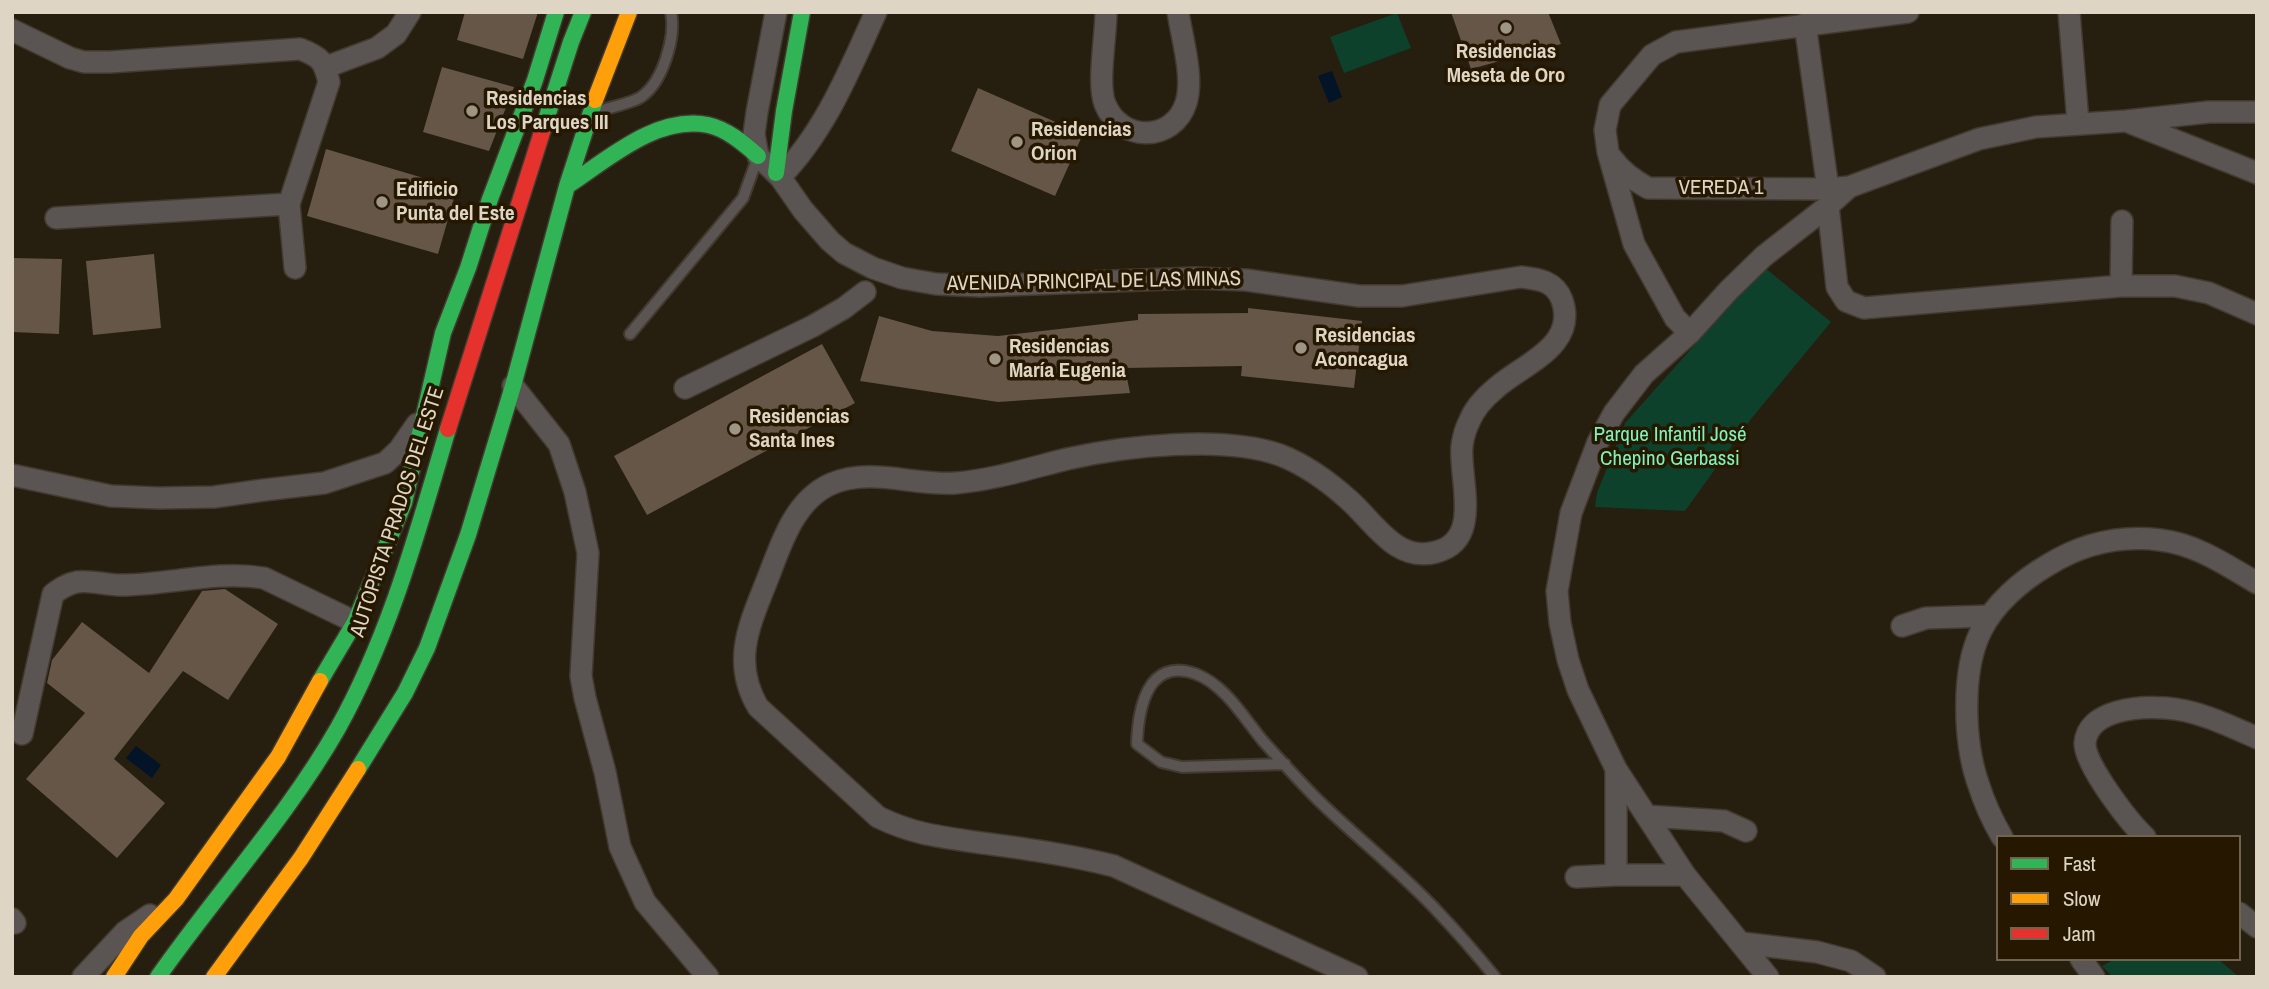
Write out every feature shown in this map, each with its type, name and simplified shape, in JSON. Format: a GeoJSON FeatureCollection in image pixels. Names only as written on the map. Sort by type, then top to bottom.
{"type":"FeatureCollection","features":[{"type":"Feature","properties":{"kind":"main road"},"geometry":{"type":"LineString","coordinates":[[114,977],[141,936],[176,899],[278,757],[309,698],[355,622],[404,503],[443,333],[535,80],[556,12]]}},
{"type":"Feature","properties":{"kind":"main road","name":"AUTOPISTA PRADOS DEL ESTE"},"geometry":{"type":"LineString","coordinates":[[158,977],[307,779],[339,726],[376,650],[416,535],[496,273],[583,12]]}},
{"type":"Feature","properties":{"kind":"main road"},"geometry":{"type":"LineString","coordinates":[[214,977],[300,858],[370,752],[427,648],[468,535],[590,114],[629,12]]}},
{"type":"Feature","properties":{"kind":"main road"},"geometry":{"type":"LineString","coordinates":[[778,175],[785,111],[802,12]]}},
{"type":"Feature","properties":{"kind":"main road"},"geometry":{"type":"LineString","coordinates":[[568,186],[641,138],[656,130],[673,127],[708,125],[737,139],[758,156]]}},
{"type":"Feature","properties":{"kind":"street"},"geometry":{"type":"LineString","coordinates":[[326,67],[377,48],[396,34],[410,12]]}},
{"type":"Feature","properties":{"kind":"street"},"geometry":{"type":"LineString","coordinates":[[758,156],[754,134],[776,12]]}},
{"type":"Feature","properties":{"kind":"street"},"geometry":{"type":"LineString","coordinates":[[778,175],[801,156],[837,93],[876,12]]}},
{"type":"Feature","properties":{"kind":"street"},"geometry":{"type":"LineString","coordinates":[[1107,12],[1102,81],[1105,103],[1116,122],[1129,129],[1148,133],[1165,129],[1179,120],[1186,102],[1190,85],[1178,12]]}},
{"type":"Feature","properties":{"kind":"street"},"geometry":{"type":"LineString","coordinates":[[1690,333],[1675,318],[1634,244],[1608,152],[1605,130],[1610,105],[1652,55],[1676,42],[1908,12]]}},
{"type":"Feature","properties":{"kind":"street"},"geometry":{"type":"LineString","coordinates":[[2069,12],[2078,122]]}},
{"type":"Feature","properties":{"kind":"street"},"geometry":{"type":"LineString","coordinates":[[1805,24],[1835,194],[1838,287],[1846,301],[1864,308],[2121,286],[2175,286],[2208,293],[2257,314]]}},
{"type":"Feature","properties":{"kind":"street"},"geometry":{"type":"LineString","coordinates":[[12,30],[69,58],[84,62],[300,49],[317,55],[326,67],[329,82],[289,204],[295,268]]}},
{"type":"Feature","properties":{"kind":"street"},"geometry":{"type":"LineString","coordinates":[[1768,977],[1685,875],[1616,769],[1591,721],[1568,660],[1557,591],[1562,552],[1584,475],[1614,413],[1644,374],[1690,333],[1764,256],[1835,194],[1979,139],[2036,127],[2208,112],[2257,112]]}},
{"type":"Feature","properties":{"kind":"street"},"geometry":{"type":"LineString","coordinates":[[2126,121],[2257,173]]}},
{"type":"Feature","properties":{"kind":"street","name":"VEREDA 1"},"geometry":{"type":"LineString","coordinates":[[1608,152],[1619,168],[1648,188],[1835,194]]}},
{"type":"Feature","properties":{"kind":"street","name":"AVENIDA PRINCIPAL DE LAS MINAS"},"geometry":{"type":"LineString","coordinates":[[758,156],[778,175],[803,211],[844,253],[873,268],[902,278],[936,284],[980,286],[1195,278],[1246,279],[1359,296],[1402,296],[1521,277],[1554,285],[1565,312],[1564,327],[1556,341],[1544,354],[1496,387],[1472,415],[1465,430],[1462,448],[1466,515],[1455,541],[1445,549],[1417,554],[1403,550],[1390,542],[1352,502],[1328,482],[1279,455],[1254,450],[1194,445],[1112,449],[960,483],[917,482],[864,476],[827,485],[812,496],[800,510],[778,551],[745,640],[744,676],[758,707],[878,817],[902,829],[929,836],[1078,857],[1114,866],[1357,977]]}},
{"type":"Feature","properties":{"kind":"street"},"geometry":{"type":"LineString","coordinates":[[56,218],[289,204]]}},
{"type":"Feature","properties":{"kind":"street"},"geometry":{"type":"LineString","coordinates":[[2121,286],[2122,221]]}},
{"type":"Feature","properties":{"kind":"street"},"geometry":{"type":"LineString","coordinates":[[685,388],[813,326],[844,309],[865,292]]}},
{"type":"Feature","properties":{"kind":"street"},"geometry":{"type":"LineString","coordinates":[[513,386],[559,444],[575,492],[588,552],[581,676],[620,847],[645,902],[708,977]]}},
{"type":"Feature","properties":{"kind":"street"},"geometry":{"type":"LineString","coordinates":[[12,475],[111,496],[214,496],[276,489],[324,482],[385,463],[394,456],[422,417]]}},
{"type":"Feature","properties":{"kind":"street"},"geometry":{"type":"LineString","coordinates":[[353,474],[380,473],[394,478],[404,503]]}},
{"type":"Feature","properties":{"kind":"street"},"geometry":{"type":"LineString","coordinates":[[2001,835],[1977,782],[1969,744],[1968,688],[1980,633],[1990,616],[2010,593],[2036,572],[2064,555],[2091,544],[2127,540],[2160,540],[2193,547],[2257,583]]}},
{"type":"Feature","properties":{"kind":"street"},"geometry":{"type":"LineString","coordinates":[[22,734],[53,594],[63,586],[79,582],[120,585],[194,580],[219,575],[248,575],[264,578],[355,622]]}},
{"type":"Feature","properties":{"kind":"street"},"geometry":{"type":"LineString","coordinates":[[1902,626],[1926,618],[1990,616]]}},
{"type":"Feature","properties":{"kind":"street"},"geometry":{"type":"LineString","coordinates":[[2143,835],[2129,822],[2087,757],[2085,743],[2089,731],[2096,724],[2125,709],[2168,708],[2213,720],[2257,738]]}},
{"type":"Feature","properties":{"kind":"street"},"geometry":{"type":"LineString","coordinates":[[1616,769],[1616,875]]}},
{"type":"Feature","properties":{"kind":"street"},"geometry":{"type":"LineString","coordinates":[[1647,816],[1724,821],[1746,831]]}},
{"type":"Feature","properties":{"kind":"street"},"geometry":{"type":"LineString","coordinates":[[1576,877],[1685,875]]}},
{"type":"Feature","properties":{"kind":"street"},"geometry":{"type":"LineString","coordinates":[[83,977],[125,932],[176,899]]}},
{"type":"Feature","properties":{"kind":"street"},"geometry":{"type":"LineString","coordinates":[[2241,915],[2257,927]]}},
{"type":"Feature","properties":{"kind":"street"},"geometry":{"type":"LineString","coordinates":[[1742,943],[1817,952],[1851,961],[1875,977]]}},
{"type":"Feature","properties":{"kind":"street"},"geometry":{"type":"LineString","coordinates":[[2082,961],[2094,977]]}},
{"type":"Feature","properties":{"kind":"lane"},"geometry":{"type":"LineString","coordinates":[[590,114],[641,97],[658,78],[670,49],[673,23],[671,12]]}},
{"type":"Feature","properties":{"kind":"lane"},"geometry":{"type":"LineString","coordinates":[[630,334],[743,198],[758,156]]}},
{"type":"Feature","properties":{"kind":"lane"},"geometry":{"type":"LineString","coordinates":[[1285,764],[1182,767],[1161,762],[1137,744],[1140,708],[1148,689],[1157,677],[1184,672],[1196,674],[1216,686],[1318,800],[1438,912],[1495,977]]}},
{"type":"Feature","properties":{"kind":"green space"},"geometry":{"type":"Polygon","coordinates":[[[1397,13],[1411,48],[1344,73],[1330,37],[1397,13]]]}},
{"type":"Feature","properties":{"kind":"green space","name":"Parque Infantil José Chepino Gerbassi"},"geometry":{"type":"Polygon","coordinates":[[[1764,267],[1831,322],[1751,419],[1685,511],[1595,507],[1597,493],[1625,423],[1764,267]]]}},
{"type":"Feature","properties":{"kind":"green space"},"geometry":{"type":"Polygon","coordinates":[[[2111,961],[2220,961],[2239,977],[2113,977],[2102,966],[2111,961]]]}},
{"type":"Feature","properties":{"kind":"water"},"geometry":{"type":"Polygon","coordinates":[[[1332,71],[1342,97],[1329,103],[1318,76],[1332,71]]]}},
{"type":"Feature","properties":{"kind":"water"},"geometry":{"type":"Polygon","coordinates":[[[136,746],[161,765],[152,778],[126,758],[136,746]]]}},
{"type":"Feature","properties":{"kind":"building"},"geometry":{"type":"Polygon","coordinates":[[[465,12],[538,12],[523,59],[457,40],[465,12]]]}},
{"type":"Feature","properties":{"kind":"building","name":"Residencias Meseta de Oro"},"geometry":{"type":"Polygon","coordinates":[[[1451,12],[1548,12],[1561,44],[1471,69],[1451,12]]]}},
{"type":"Feature","properties":{"kind":"building","name":"Residencias Los Parques III"},"geometry":{"type":"Polygon","coordinates":[[[442,67],[514,87],[489,151],[423,132],[442,67]]]}},
{"type":"Feature","properties":{"kind":"building","name":"Residencias Orion"},"geometry":{"type":"Polygon","coordinates":[[[978,88],[1083,134],[1055,196],[951,151],[978,88]]]}},
{"type":"Feature","properties":{"kind":"building","name":"Edificio Punta del Este"},"geometry":{"type":"Polygon","coordinates":[[[326,149],[457,188],[438,254],[307,216],[326,149]]]}},
{"type":"Feature","properties":{"kind":"building"},"geometry":{"type":"Polygon","coordinates":[[[154,254],[161,328],[93,335],[86,261],[154,254]]]}},
{"type":"Feature","properties":{"kind":"building"},"geometry":{"type":"Polygon","coordinates":[[[12,258],[62,259],[59,334],[12,332],[12,258]]]}},
{"type":"Feature","properties":{"kind":"building"},"geometry":{"type":"Polygon","coordinates":[[[1248,308],[1362,321],[1354,388],[1241,376],[1242,366],[1125,368],[1130,393],[998,402],[860,381],[879,316],[932,331],[998,336],[1138,320],[1138,314],[1248,313],[1248,308]]]}},
{"type":"Feature","properties":{"kind":"building","name":"Residencias Santa Ines"},"geometry":{"type":"Polygon","coordinates":[[[822,344],[855,403],[647,515],[614,456],[822,344]]]}},
{"type":"Feature","properties":{"kind":"building"},"geometry":{"type":"Polygon","coordinates":[[[225,589],[278,624],[228,700],[183,671],[114,759],[165,803],[117,858],[26,779],[85,713],[47,683],[52,660],[82,622],[149,673],[202,591],[225,589]]]}},
{"type":"Feature","properties":{"kind":"traffic: fast"},"geometry":{"type":"LineString","coordinates":[[320,681],[355,622],[404,503],[443,333],[535,80],[556,12]]}},
{"type":"Feature","properties":{"kind":"traffic: fast"},"geometry":{"type":"LineString","coordinates":[[543,129],[583,12]]}},
{"type":"Feature","properties":{"kind":"traffic: fast"},"geometry":{"type":"LineString","coordinates":[[776,173],[802,12]]}},
{"type":"Feature","properties":{"kind":"traffic: fast"},"geometry":{"type":"LineString","coordinates":[[358,769],[405,693],[427,648],[468,535],[513,386],[567,186],[595,100]]}},
{"type":"Feature","properties":{"kind":"traffic: fast"},"geometry":{"type":"LineString","coordinates":[[567,186],[633,142],[651,133],[689,124],[708,125],[722,130],[758,156]]}},
{"type":"Feature","properties":{"kind":"traffic: fast"},"geometry":{"type":"LineString","coordinates":[[158,977],[274,824],[338,728],[388,619],[448,429]]}},
{"type":"Feature","properties":{"kind":"traffic: slow"},"geometry":{"type":"LineString","coordinates":[[595,100],[629,12]]}},
{"type":"Feature","properties":{"kind":"traffic: slow"},"geometry":{"type":"LineString","coordinates":[[114,977],[141,936],[176,899],[278,757],[320,681]]}},
{"type":"Feature","properties":{"kind":"traffic: slow"},"geometry":{"type":"LineString","coordinates":[[214,977],[301,858],[358,769]]}},
{"type":"Feature","properties":{"kind":"traffic: jam"},"geometry":{"type":"LineString","coordinates":[[448,429],[543,129]]}},
{"type":"Feature","properties":{"kind":"place","name":"Residencias Meseta de Oro"},"geometry":{"type":"Point","coordinates":[1506,28]}},
{"type":"Feature","properties":{"kind":"place","name":"Residencias Los Parques III"},"geometry":{"type":"Point","coordinates":[472,111]}},
{"type":"Feature","properties":{"kind":"place","name":"Residencias Orion"},"geometry":{"type":"Point","coordinates":[1017,142]}},
{"type":"Feature","properties":{"kind":"place","name":"Edificio Punta del Este"},"geometry":{"type":"Point","coordinates":[382,202]}},
{"type":"Feature","properties":{"kind":"place","name":"Residencias Aconcagua"},"geometry":{"type":"Point","coordinates":[1301,348]}},
{"type":"Feature","properties":{"kind":"place","name":"Residencias María Eugenia"},"geometry":{"type":"Point","coordinates":[995,359]}},
{"type":"Feature","properties":{"kind":"place","name":"Residencias Santa Ines"},"geometry":{"type":"Point","coordinates":[735,429]}}]}
